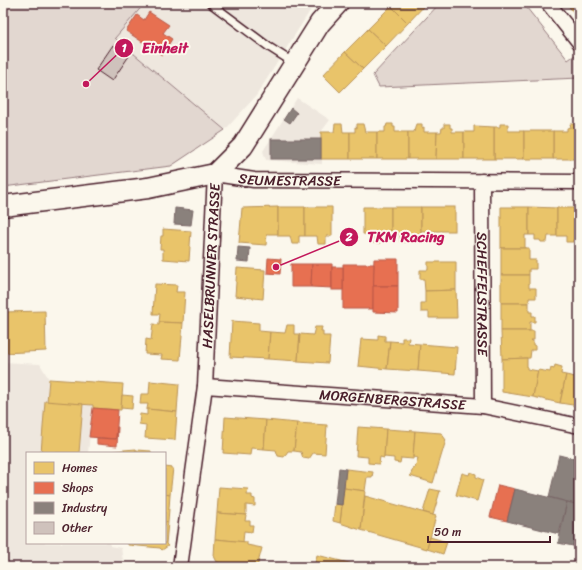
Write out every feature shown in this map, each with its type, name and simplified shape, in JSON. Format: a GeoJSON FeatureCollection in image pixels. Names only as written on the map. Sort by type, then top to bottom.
{"type":"FeatureCollection","features":[{"type":"Feature","properties":{"kind":"street","name":"HASELBRUNNER STRASSE"},"geometry":{"type":"LineString","coordinates":[[180,567],[205,386],[216,174],[243,146],[320,23],[338,3]]}},
{"type":"Feature","properties":{"kind":"street"},"geometry":{"type":"LineString","coordinates":[[548,3],[579,42]]}},
{"type":"Feature","properties":{"kind":"street","name":"SEUMESTRASSE"},"geometry":{"type":"LineString","coordinates":[[3,206],[148,188],[216,174],[254,180],[579,182]]}},
{"type":"Feature","properties":{"kind":"street","name":"SCHEFFELSTRASSE"},"geometry":{"type":"LineString","coordinates":[[482,181],[483,406]]}},
{"type":"Feature","properties":{"kind":"street","name":"MORGENBERGSTRASSE"},"geometry":{"type":"LineString","coordinates":[[205,386],[483,406],[579,426]]}},
{"type":"Feature","properties":{"kind":"lane"},"geometry":{"type":"LineString","coordinates":[[210,3],[269,47],[294,63]]}},
{"type":"Feature","properties":{"kind":"shaded area"},"geometry":{"type":"Polygon","coordinates":[[[3,3],[143,3],[144,4],[115,38],[225,130],[171,166],[3,187],[3,3]]]}},
{"type":"Feature","properties":{"kind":"shaded area"},"geometry":{"type":"Polygon","coordinates":[[[143,3],[315,3],[256,96],[225,130],[115,38],[144,4],[143,3]]]}},
{"type":"Feature","properties":{"kind":"shaded area"},"geometry":{"type":"Polygon","coordinates":[[[440,3],[523,3],[568,60],[579,52],[579,78],[379,87],[373,75],[440,3]]]}},
{"type":"Feature","properties":{"kind":"shaded area"},"geometry":{"type":"Polygon","coordinates":[[[297,98],[330,120],[321,132],[322,164],[266,160],[263,151],[297,98]]]}},
{"type":"Feature","properties":{"kind":"shaded area"},"geometry":{"type":"Polygon","coordinates":[[[3,362],[40,364],[49,379],[48,402],[93,405],[88,452],[26,452],[26,544],[110,544],[110,546],[121,548],[124,567],[3,567],[3,362]]]}},
{"type":"Feature","properties":{"kind":"building: Homes"},"geometry":{"type":"Polygon","coordinates":[[[393,3],[427,3],[408,23],[391,6],[393,3]]]}},
{"type":"Feature","properties":{"kind":"building: Homes"},"geometry":{"type":"Polygon","coordinates":[[[566,3],[579,3],[579,11],[575,14],[566,3]]]}},
{"type":"Feature","properties":{"kind":"building: Homes"},"geometry":{"type":"Polygon","coordinates":[[[391,6],[408,23],[386,46],[368,29],[391,6]]]}},
{"type":"Feature","properties":{"kind":"building: Homes"},"geometry":{"type":"Polygon","coordinates":[[[368,29],[386,46],[363,69],[345,52],[368,29]]]}},
{"type":"Feature","properties":{"kind":"building: Homes"},"geometry":{"type":"Polygon","coordinates":[[[345,52],[363,69],[340,92],[323,75],[345,52]]]}},
{"type":"Feature","properties":{"kind":"building: Homes"},"geometry":{"type":"Polygon","coordinates":[[[335,124],[342,124],[343,132],[350,132],[350,159],[321,159],[321,132],[334,132],[335,124]]]}},
{"type":"Feature","properties":{"kind":"building: Homes"},"geometry":{"type":"Polygon","coordinates":[[[357,124],[363,124],[365,132],[377,132],[377,159],[350,159],[350,132],[355,132],[355,127],[357,128],[357,124]]]}},
{"type":"Feature","properties":{"kind":"building: Homes"},"geometry":{"type":"Polygon","coordinates":[[[387,124],[393,124],[393,127],[395,127],[395,132],[408,132],[408,159],[377,159],[377,132],[385,132],[385,127],[387,124]]]}},
{"type":"Feature","properties":{"kind":"building: Homes"},"geometry":{"type":"Polygon","coordinates":[[[416,124],[422,124],[422,128],[424,127],[424,132],[437,132],[436,159],[408,159],[408,132],[414,132],[416,124]]]}},
{"type":"Feature","properties":{"kind":"building: Homes"},"geometry":{"type":"Polygon","coordinates":[[[444,124],[450,124],[452,132],[464,132],[464,159],[436,159],[437,132],[441,132],[442,128],[444,128],[444,124]]]}},
{"type":"Feature","properties":{"kind":"building: Homes"},"geometry":{"type":"Polygon","coordinates":[[[500,124],[508,124],[508,131],[524,131],[524,159],[494,159],[494,127],[500,127],[500,124]]]}},
{"type":"Feature","properties":{"kind":"building: Homes"},"geometry":{"type":"Polygon","coordinates":[[[570,124],[577,124],[577,132],[579,132],[579,159],[553,159],[553,131],[567,131],[567,128],[571,127],[570,124]]]}},
{"type":"Feature","properties":{"kind":"building: Homes"},"geometry":{"type":"Polygon","coordinates":[[[474,126],[494,127],[494,159],[464,159],[464,132],[474,132],[474,126]]]}},
{"type":"Feature","properties":{"kind":"building: Homes"},"geometry":{"type":"Polygon","coordinates":[[[524,131],[553,131],[553,159],[524,159],[524,131]]]}},
{"type":"Feature","properties":{"kind":"building: Homes"},"geometry":{"type":"Polygon","coordinates":[[[278,207],[278,234],[267,234],[266,245],[239,243],[242,208],[278,207]]]}},
{"type":"Feature","properties":{"kind":"building: Homes"},"geometry":{"type":"Polygon","coordinates":[[[278,207],[305,207],[305,236],[299,236],[299,244],[292,244],[290,236],[278,236],[278,207]]]}},
{"type":"Feature","properties":{"kind":"building: Homes"},"geometry":{"type":"Polygon","coordinates":[[[305,207],[332,207],[332,236],[326,236],[326,244],[318,244],[317,236],[305,236],[305,207]]]}},
{"type":"Feature","properties":{"kind":"building: Homes"},"geometry":{"type":"Polygon","coordinates":[[[363,207],[391,207],[391,234],[385,234],[386,239],[380,239],[380,243],[373,243],[373,235],[363,234],[363,207]]]}},
{"type":"Feature","properties":{"kind":"building: Homes"},"geometry":{"type":"Polygon","coordinates":[[[391,207],[421,207],[421,234],[412,234],[413,239],[407,239],[407,242],[400,242],[400,234],[391,234],[391,207]]]}},
{"type":"Feature","properties":{"kind":"building: Homes"},"geometry":{"type":"Polygon","coordinates":[[[421,207],[455,207],[455,231],[421,231],[421,207]]]}},
{"type":"Feature","properties":{"kind":"building: Homes"},"geometry":{"type":"Polygon","coordinates":[[[501,207],[529,207],[529,235],[525,235],[525,248],[501,248],[501,207]]]}},
{"type":"Feature","properties":{"kind":"building: Homes"},"geometry":{"type":"Polygon","coordinates":[[[529,207],[557,208],[557,236],[548,236],[547,242],[541,242],[540,240],[535,240],[535,235],[529,235],[529,207]]]}},
{"type":"Feature","properties":{"kind":"building: Homes"},"geometry":{"type":"Polygon","coordinates":[[[557,208],[579,208],[579,240],[566,242],[566,236],[557,236],[557,208]]]}},
{"type":"Feature","properties":{"kind":"building: Homes"},"geometry":{"type":"Polygon","coordinates":[[[163,229],[191,231],[189,261],[163,259],[163,249],[160,249],[163,229]]]}},
{"type":"Feature","properties":{"kind":"building: Homes"},"geometry":{"type":"Polygon","coordinates":[[[501,248],[529,248],[529,260],[536,260],[536,269],[529,269],[529,275],[501,275],[501,248]]]}},
{"type":"Feature","properties":{"kind":"building: Homes"},"geometry":{"type":"Polygon","coordinates":[[[428,262],[456,262],[456,290],[425,291],[424,279],[420,279],[420,270],[428,270],[428,262]]]}},
{"type":"Feature","properties":{"kind":"building: Homes"},"geometry":{"type":"Polygon","coordinates":[[[237,268],[265,270],[263,299],[235,296],[237,268]]]}},
{"type":"Feature","properties":{"kind":"building: Homes"},"geometry":{"type":"Polygon","coordinates":[[[501,275],[529,275],[529,288],[536,288],[536,298],[529,298],[529,303],[501,303],[501,275]]]}},
{"type":"Feature","properties":{"kind":"building: Homes"},"geometry":{"type":"Polygon","coordinates":[[[155,284],[177,285],[176,292],[185,292],[183,323],[159,322],[160,314],[153,314],[155,284]]]}},
{"type":"Feature","properties":{"kind":"building: Homes"},"geometry":{"type":"Polygon","coordinates":[[[456,290],[457,318],[429,318],[429,312],[421,312],[421,303],[425,303],[425,291],[456,290]]]}},
{"type":"Feature","properties":{"kind":"building: Homes"},"geometry":{"type":"Polygon","coordinates":[[[501,303],[529,303],[529,312],[532,312],[532,316],[535,316],[535,322],[530,322],[530,331],[501,331],[501,303]]]}},
{"type":"Feature","properties":{"kind":"building: Homes"},"geometry":{"type":"Polygon","coordinates":[[[45,311],[46,351],[3,353],[3,312],[45,311]]]}},
{"type":"Feature","properties":{"kind":"building: Homes"},"geometry":{"type":"Polygon","coordinates":[[[232,321],[259,323],[259,331],[270,332],[268,359],[230,357],[232,321]]]}},
{"type":"Feature","properties":{"kind":"building: Homes"},"geometry":{"type":"Polygon","coordinates":[[[159,322],[183,323],[180,360],[161,359],[162,355],[145,354],[146,339],[151,340],[153,324],[159,325],[159,322]]]}},
{"type":"Feature","properties":{"kind":"building: Homes"},"geometry":{"type":"Polygon","coordinates":[[[287,325],[294,325],[294,334],[300,334],[298,361],[268,359],[270,332],[285,333],[287,325]]]}},
{"type":"Feature","properties":{"kind":"building: Homes"},"geometry":{"type":"Polygon","coordinates":[[[315,327],[322,327],[321,331],[323,331],[323,336],[330,336],[328,363],[298,361],[300,334],[313,335],[315,327]]]}},
{"type":"Feature","properties":{"kind":"building: Homes"},"geometry":{"type":"Polygon","coordinates":[[[501,331],[534,331],[534,340],[530,340],[533,341],[533,345],[535,345],[535,350],[531,350],[530,358],[502,359],[501,331]]]}},
{"type":"Feature","properties":{"kind":"building: Homes"},"geometry":{"type":"Polygon","coordinates":[[[378,335],[385,336],[385,341],[390,341],[387,369],[358,366],[361,339],[378,340],[378,335]]]}},
{"type":"Feature","properties":{"kind":"building: Homes"},"geometry":{"type":"Polygon","coordinates":[[[402,338],[409,338],[408,343],[420,344],[418,371],[387,369],[390,341],[402,342],[402,338]]]}},
{"type":"Feature","properties":{"kind":"building: Homes"},"geometry":{"type":"Polygon","coordinates":[[[420,344],[457,347],[455,374],[418,371],[420,344]]]}},
{"type":"Feature","properties":{"kind":"building: Homes"},"geometry":{"type":"Polygon","coordinates":[[[527,358],[527,369],[538,371],[533,397],[502,392],[502,359],[527,358]]]}},
{"type":"Feature","properties":{"kind":"building: Homes"},"geometry":{"type":"Polygon","coordinates":[[[555,365],[562,367],[561,374],[566,375],[560,403],[533,397],[538,370],[550,372],[551,368],[554,369],[555,365]]]}},
{"type":"Feature","properties":{"kind":"building: Homes"},"geometry":{"type":"Polygon","coordinates":[[[576,370],[579,371],[579,406],[560,403],[566,375],[575,377],[576,370]]]}},
{"type":"Feature","properties":{"kind":"building: Homes"},"geometry":{"type":"Polygon","coordinates":[[[49,379],[123,384],[121,410],[93,408],[93,405],[47,402],[49,379]]]}},
{"type":"Feature","properties":{"kind":"building: Homes"},"geometry":{"type":"Polygon","coordinates":[[[150,381],[179,384],[177,412],[147,409],[148,404],[140,404],[141,394],[149,394],[150,381]]]}},
{"type":"Feature","properties":{"kind":"building: Homes"},"geometry":{"type":"Polygon","coordinates":[[[122,395],[133,396],[132,409],[121,408],[122,395]]]}},
{"type":"Feature","properties":{"kind":"building: Homes"},"geometry":{"type":"Polygon","coordinates":[[[45,401],[83,404],[79,452],[41,452],[45,401]]]}},
{"type":"Feature","properties":{"kind":"building: Homes"},"geometry":{"type":"Polygon","coordinates":[[[147,409],[177,412],[175,440],[145,438],[146,425],[139,424],[140,414],[147,415],[147,409]]]}},
{"type":"Feature","properties":{"kind":"building: Homes"},"geometry":{"type":"Polygon","coordinates":[[[225,417],[266,420],[264,449],[251,448],[250,455],[223,453],[225,417]]]}},
{"type":"Feature","properties":{"kind":"building: Homes"},"geometry":{"type":"Polygon","coordinates":[[[266,420],[297,423],[294,451],[288,451],[284,457],[278,456],[276,450],[264,449],[266,420]]]}},
{"type":"Feature","properties":{"kind":"building: Homes"},"geometry":{"type":"Polygon","coordinates":[[[297,423],[327,425],[325,454],[313,453],[309,459],[303,458],[301,452],[294,451],[297,423]]]}},
{"type":"Feature","properties":{"kind":"building: Homes"},"geometry":{"type":"Polygon","coordinates":[[[358,427],[386,429],[384,458],[380,457],[379,464],[368,463],[368,457],[356,456],[358,427]]]}},
{"type":"Feature","properties":{"kind":"building: Homes"},"geometry":{"type":"Polygon","coordinates":[[[386,429],[415,431],[413,459],[401,458],[400,463],[394,462],[394,458],[384,457],[386,429]]]}},
{"type":"Feature","properties":{"kind":"building: Homes"},"geometry":{"type":"Polygon","coordinates":[[[415,431],[441,433],[446,440],[433,483],[410,476],[415,468],[418,458],[413,457],[415,431]]]}},
{"type":"Feature","properties":{"kind":"building: Homes"},"geometry":{"type":"Polygon","coordinates":[[[136,449],[136,452],[124,452],[124,450],[136,449]]]}},
{"type":"Feature","properties":{"kind":"building: Homes"},"geometry":{"type":"Polygon","coordinates":[[[124,450],[124,452],[109,452],[124,450]]]}},
{"type":"Feature","properties":{"kind":"building: Homes"},"geometry":{"type":"Polygon","coordinates":[[[136,450],[151,451],[151,452],[136,452],[136,450]]]}},
{"type":"Feature","properties":{"kind":"building: Homes"},"geometry":{"type":"Polygon","coordinates":[[[166,467],[173,468],[170,495],[166,494],[166,467]]]}},
{"type":"Feature","properties":{"kind":"building: Homes"},"geometry":{"type":"Polygon","coordinates":[[[346,469],[373,472],[372,477],[367,477],[365,491],[344,488],[346,469]]]}},
{"type":"Feature","properties":{"kind":"building: Homes"},"geometry":{"type":"Polygon","coordinates":[[[470,472],[476,474],[476,477],[483,480],[477,501],[456,495],[462,473],[469,475],[470,472]]]}},
{"type":"Feature","properties":{"kind":"building: Homes"},"geometry":{"type":"Polygon","coordinates":[[[219,487],[248,489],[247,495],[252,495],[252,498],[255,499],[255,506],[246,505],[246,515],[217,513],[219,487]]]}},
{"type":"Feature","properties":{"kind":"building: Homes"},"geometry":{"type":"Polygon","coordinates":[[[344,488],[365,491],[361,530],[340,523],[344,488]]]}},
{"type":"Feature","properties":{"kind":"building: Homes"},"geometry":{"type":"Polygon","coordinates":[[[430,489],[440,491],[433,515],[423,512],[430,489]]]}},
{"type":"Feature","properties":{"kind":"building: Homes"},"geometry":{"type":"Polygon","coordinates":[[[166,494],[170,495],[168,522],[166,522],[166,494]]]}},
{"type":"Feature","properties":{"kind":"building: Homes"},"geometry":{"type":"Polygon","coordinates":[[[365,496],[436,516],[427,549],[361,530],[365,496]]]}},
{"type":"Feature","properties":{"kind":"building: Homes"},"geometry":{"type":"Polygon","coordinates":[[[335,504],[342,505],[340,523],[333,521],[335,504]]]}},
{"type":"Feature","properties":{"kind":"building: Homes"},"geometry":{"type":"Polygon","coordinates":[[[217,513],[246,515],[245,521],[250,521],[250,525],[253,525],[252,532],[244,531],[243,542],[215,539],[217,513]]]}},
{"type":"Feature","properties":{"kind":"building: Homes"},"geometry":{"type":"Polygon","coordinates":[[[166,522],[168,522],[166,544],[166,522]]]}},
{"type":"Feature","properties":{"kind":"building: Homes"},"geometry":{"type":"Polygon","coordinates":[[[430,537],[447,542],[443,554],[427,549],[430,537]]]}},
{"type":"Feature","properties":{"kind":"building: Homes"},"geometry":{"type":"Polygon","coordinates":[[[215,539],[247,542],[247,545],[262,548],[257,567],[241,567],[217,562],[214,556],[215,539]]]}},
{"type":"Feature","properties":{"kind":"building: Homes"},"geometry":{"type":"Polygon","coordinates":[[[166,544],[168,546],[162,550],[160,548],[128,545],[166,544]]]}},
{"type":"Feature","properties":{"kind":"building: Homes"},"geometry":{"type":"Polygon","coordinates":[[[317,555],[349,563],[348,567],[314,567],[317,555]]]}},
{"type":"Feature","properties":{"kind":"building: Homes"},"geometry":{"type":"Polygon","coordinates":[[[349,563],[363,567],[348,567],[349,563]]]}},
{"type":"Feature","properties":{"kind":"building: Shops"},"geometry":{"type":"Polygon","coordinates":[[[149,12],[169,25],[163,33],[172,39],[162,55],[126,31],[137,15],[144,20],[149,12]]]}},
{"type":"Feature","properties":{"kind":"building: Shops"},"geometry":{"type":"Polygon","coordinates":[[[268,258],[281,259],[280,274],[267,273],[268,258]]]}},
{"type":"Feature","properties":{"kind":"building: Shops"},"geometry":{"type":"Polygon","coordinates":[[[374,259],[398,259],[398,286],[373,286],[374,259]]]}},
{"type":"Feature","properties":{"kind":"building: Shops"},"geometry":{"type":"Polygon","coordinates":[[[291,264],[312,264],[311,287],[291,287],[291,264]]]}},
{"type":"Feature","properties":{"kind":"building: Shops"},"geometry":{"type":"Polygon","coordinates":[[[312,264],[332,264],[332,288],[311,287],[312,264]]]}},
{"type":"Feature","properties":{"kind":"building: Shops"},"geometry":{"type":"Polygon","coordinates":[[[343,264],[374,264],[373,309],[343,309],[343,264]]]}},
{"type":"Feature","properties":{"kind":"building: Shops"},"geometry":{"type":"Polygon","coordinates":[[[332,267],[343,267],[343,290],[332,290],[332,267]]]}},
{"type":"Feature","properties":{"kind":"building: Shops"},"geometry":{"type":"Polygon","coordinates":[[[373,286],[398,286],[398,313],[373,312],[373,286]]]}},
{"type":"Feature","properties":{"kind":"building: Shops"},"geometry":{"type":"Polygon","coordinates":[[[93,408],[118,410],[116,439],[89,437],[93,408]]]}},
{"type":"Feature","properties":{"kind":"building: Shops"},"geometry":{"type":"Polygon","coordinates":[[[117,427],[117,446],[97,444],[97,438],[116,439],[117,427]]]}},
{"type":"Feature","properties":{"kind":"building: Shops"},"geometry":{"type":"Polygon","coordinates":[[[498,485],[515,489],[507,521],[490,517],[498,485]]]}},
{"type":"Feature","properties":{"kind":"building: Industry"},"geometry":{"type":"Polygon","coordinates":[[[291,108],[297,113],[290,123],[284,119],[291,108]]]}},
{"type":"Feature","properties":{"kind":"building: Industry"},"geometry":{"type":"Polygon","coordinates":[[[271,139],[321,139],[321,159],[271,159],[271,139]]]}},
{"type":"Feature","properties":{"kind":"building: Industry"},"geometry":{"type":"Polygon","coordinates":[[[175,208],[193,210],[191,225],[174,224],[175,208]]]}},
{"type":"Feature","properties":{"kind":"building: Industry"},"geometry":{"type":"Polygon","coordinates":[[[238,247],[250,248],[249,262],[237,261],[238,247]]]}},
{"type":"Feature","properties":{"kind":"building: Industry"},"geometry":{"type":"Polygon","coordinates":[[[559,455],[579,460],[579,505],[549,497],[559,455]]]}},
{"type":"Feature","properties":{"kind":"building: Industry"},"geometry":{"type":"Polygon","coordinates":[[[339,468],[346,469],[342,505],[335,504],[339,468]]]}},
{"type":"Feature","properties":{"kind":"building: Industry"},"geometry":{"type":"Polygon","coordinates":[[[515,489],[567,502],[559,534],[507,521],[515,489]]]}},
{"type":"Feature","properties":{"kind":"building: Industry"},"geometry":{"type":"Polygon","coordinates":[[[567,502],[579,505],[578,547],[558,543],[567,502]]]}},
{"type":"Feature","properties":{"kind":"building: Other"},"geometry":{"type":"Polygon","coordinates":[[[113,45],[129,56],[112,81],[96,70],[113,45]]]}},
{"type":"Feature","properties":{"kind":"place","name":"Einheit"},"geometry":{"type":"Point","coordinates":[86,84]}},
{"type":"Feature","properties":{"kind":"place","name":"TKM Racing"},"geometry":{"type":"Point","coordinates":[276,267]}}]}
